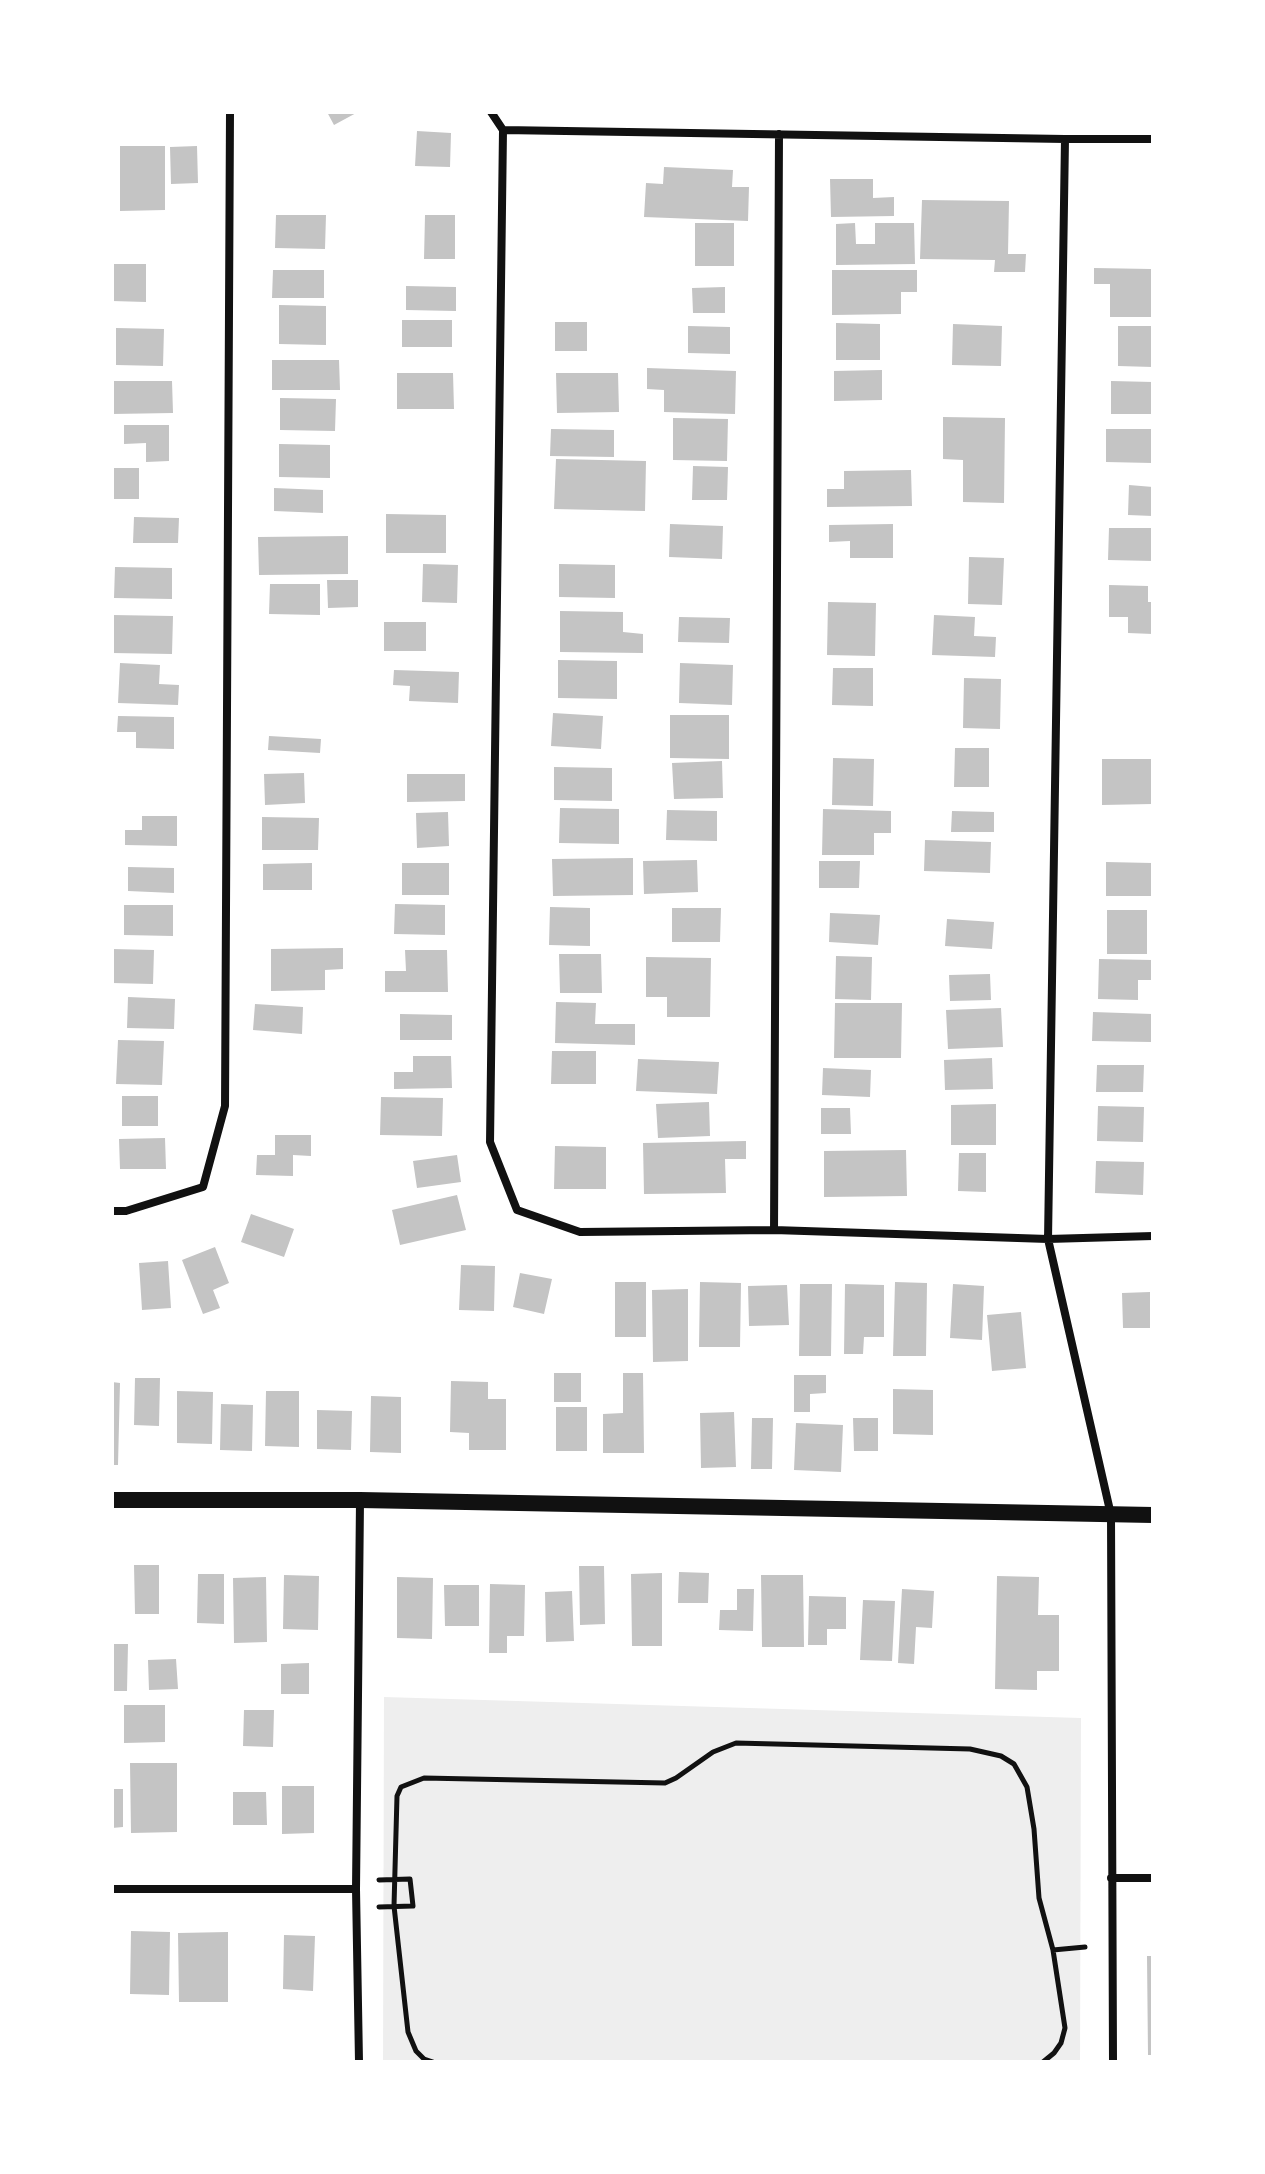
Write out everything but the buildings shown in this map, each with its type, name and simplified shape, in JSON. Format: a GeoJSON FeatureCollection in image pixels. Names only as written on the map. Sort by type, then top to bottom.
{"type":"FeatureCollection","features":[{"type":"Feature","properties":{"kind":"main road"},"geometry":{"type":"LineString","coordinates":[[112,1500],[360,1500],[1153,1515]]}},
{"type":"Feature","properties":{"kind":"street"},"geometry":{"type":"LineString","coordinates":[[112,1211],[126,1211],[203,1187],[225,1106],[230,112]]}},
{"type":"Feature","properties":{"kind":"street"},"geometry":{"type":"LineString","coordinates":[[491,112],[503,130],[490,1142],[517,1210],[580,1232],[774,1230],[1048,1239],[1153,1236]]}},
{"type":"Feature","properties":{"kind":"street"},"geometry":{"type":"LineString","coordinates":[[503,130],[1153,139]]}},
{"type":"Feature","properties":{"kind":"street"},"geometry":{"type":"LineString","coordinates":[[774,1230],[779,134]]}},
{"type":"Feature","properties":{"kind":"street"},"geometry":{"type":"LineString","coordinates":[[1065,139],[1048,1239],[1111,1515],[1113,2062]]}},
{"type":"Feature","properties":{"kind":"street"},"geometry":{"type":"LineString","coordinates":[[359,2062],[356,1889],[360,1500]]}},
{"type":"Feature","properties":{"kind":"street"},"geometry":{"type":"LineString","coordinates":[[1111,1878],[1153,1878]]}},
{"type":"Feature","properties":{"kind":"street"},"geometry":{"type":"LineString","coordinates":[[112,1889],[356,1889]]}},
{"type":"Feature","properties":{"kind":"path"},"geometry":{"type":"LineString","coordinates":[[433,2062],[416,2051],[408,2032],[393,1879],[397,1796],[401,1787],[424,1778],[665,1783],[713,1752],[736,1743],[970,1749],[1001,1756],[1014,1764],[1027,1787],[1034,1829],[1039,1898],[1053,1950],[1065,2028],[1061,2043],[1043,2062]]}},
{"type":"Feature","properties":{"kind":"path"},"geometry":{"type":"LineString","coordinates":[[379,1880],[410,1879],[413,1906],[379,1907]]}},
{"type":"Feature","properties":{"kind":"path"},"geometry":{"type":"LineString","coordinates":[[1053,1950],[1085,1947]]}},
{"type":"Feature","properties":{"kind":"shaded area"},"geometry":{"type":"Polygon","coordinates":[[[384,1697],[1081,1718],[1080,2062],[383,2062],[384,1697]]]}}]}
